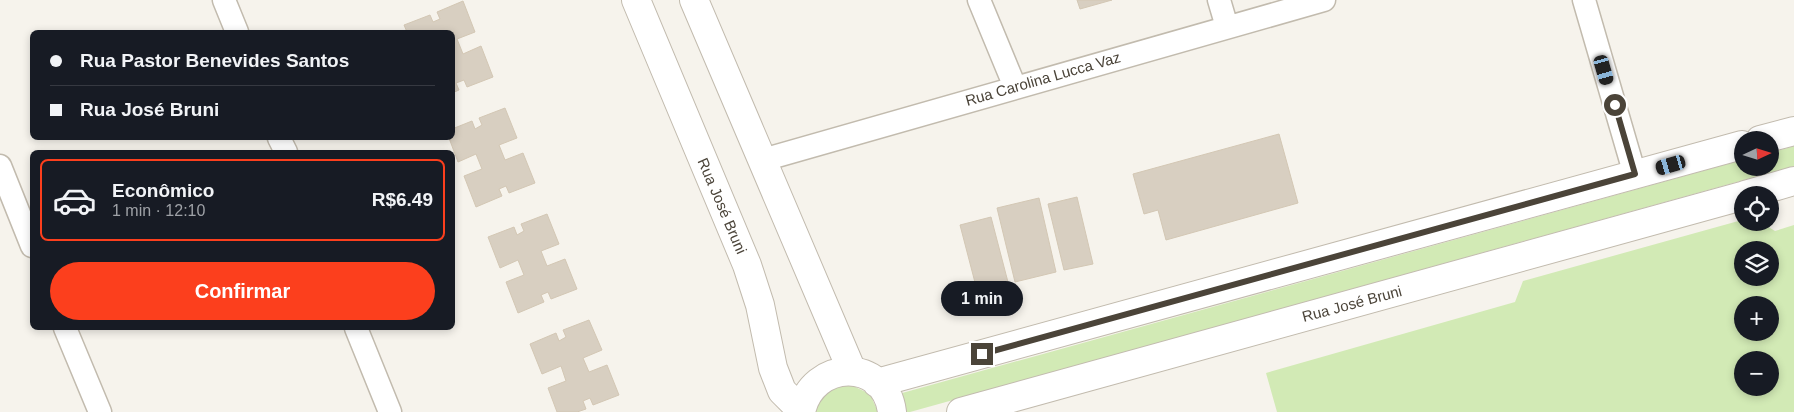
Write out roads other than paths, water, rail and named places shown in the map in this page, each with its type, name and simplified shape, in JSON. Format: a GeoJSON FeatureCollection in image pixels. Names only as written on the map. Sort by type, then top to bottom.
{"type":"FeatureCollection","features":[{"type":"Feature","properties":{"kind":"street"},"geometry":{"type":"LineString","coordinates":[[224,0],[236,30]]}},
{"type":"Feature","properties":{"kind":"street","name":"Rua José Bruni"},"geometry":{"type":"LineString","coordinates":[[636,0],[747,265],[760,305],[773,368],[782,391],[801,411]]}},
{"type":"Feature","properties":{"kind":"street"},"geometry":{"type":"LineString","coordinates":[[694,0],[852,371]]}},
{"type":"Feature","properties":{"kind":"street"},"geometry":{"type":"LineString","coordinates":[[979,0],[1015,86]]}},
{"type":"Feature","properties":{"kind":"street"},"geometry":{"type":"LineString","coordinates":[[1219,0],[1227,27]]}},
{"type":"Feature","properties":{"kind":"street","name":"Rua Carolina Lucca Vaz"},"geometry":{"type":"LineString","coordinates":[[763,160],[1015,86],[1324,0]]}},
{"type":"Feature","properties":{"kind":"street"},"geometry":{"type":"LineString","coordinates":[[1584,0],[1635,174]]}},
{"type":"Feature","properties":{"kind":"street"},"geometry":{"type":"LineString","coordinates":[[1779,135],[1794,131]]}},
{"type":"Feature","properties":{"kind":"street"},"geometry":{"type":"LineString","coordinates":[[877,383],[1734,147]]}},
{"type":"Feature","properties":{"kind":"street"},"geometry":{"type":"LineString","coordinates":[[0,166],[30,241]]}},
{"type":"Feature","properties":{"kind":"street","name":"Rua José Bruni"},"geometry":{"type":"LineString","coordinates":[[1776,186],[1794,181]]}},
{"type":"Feature","properties":{"kind":"street","name":"Rua José Bruni"},"geometry":{"type":"LineString","coordinates":[[961,412],[1734,198]]}},
{"type":"Feature","properties":{"kind":"street"},"geometry":{"type":"LineString","coordinates":[[66,330],[100,412]]}},
{"type":"Feature","properties":{"kind":"street"},"geometry":{"type":"LineString","coordinates":[[357,330],[390,412]]}},
{"type":"Feature","properties":{"kind":"street"},"geometry":{"type":"LineString","coordinates":[[801,411],[807,394],[819,380],[834,372],[852,371],[866,375],[877,383],[886,393],[892,412]]}}]}
